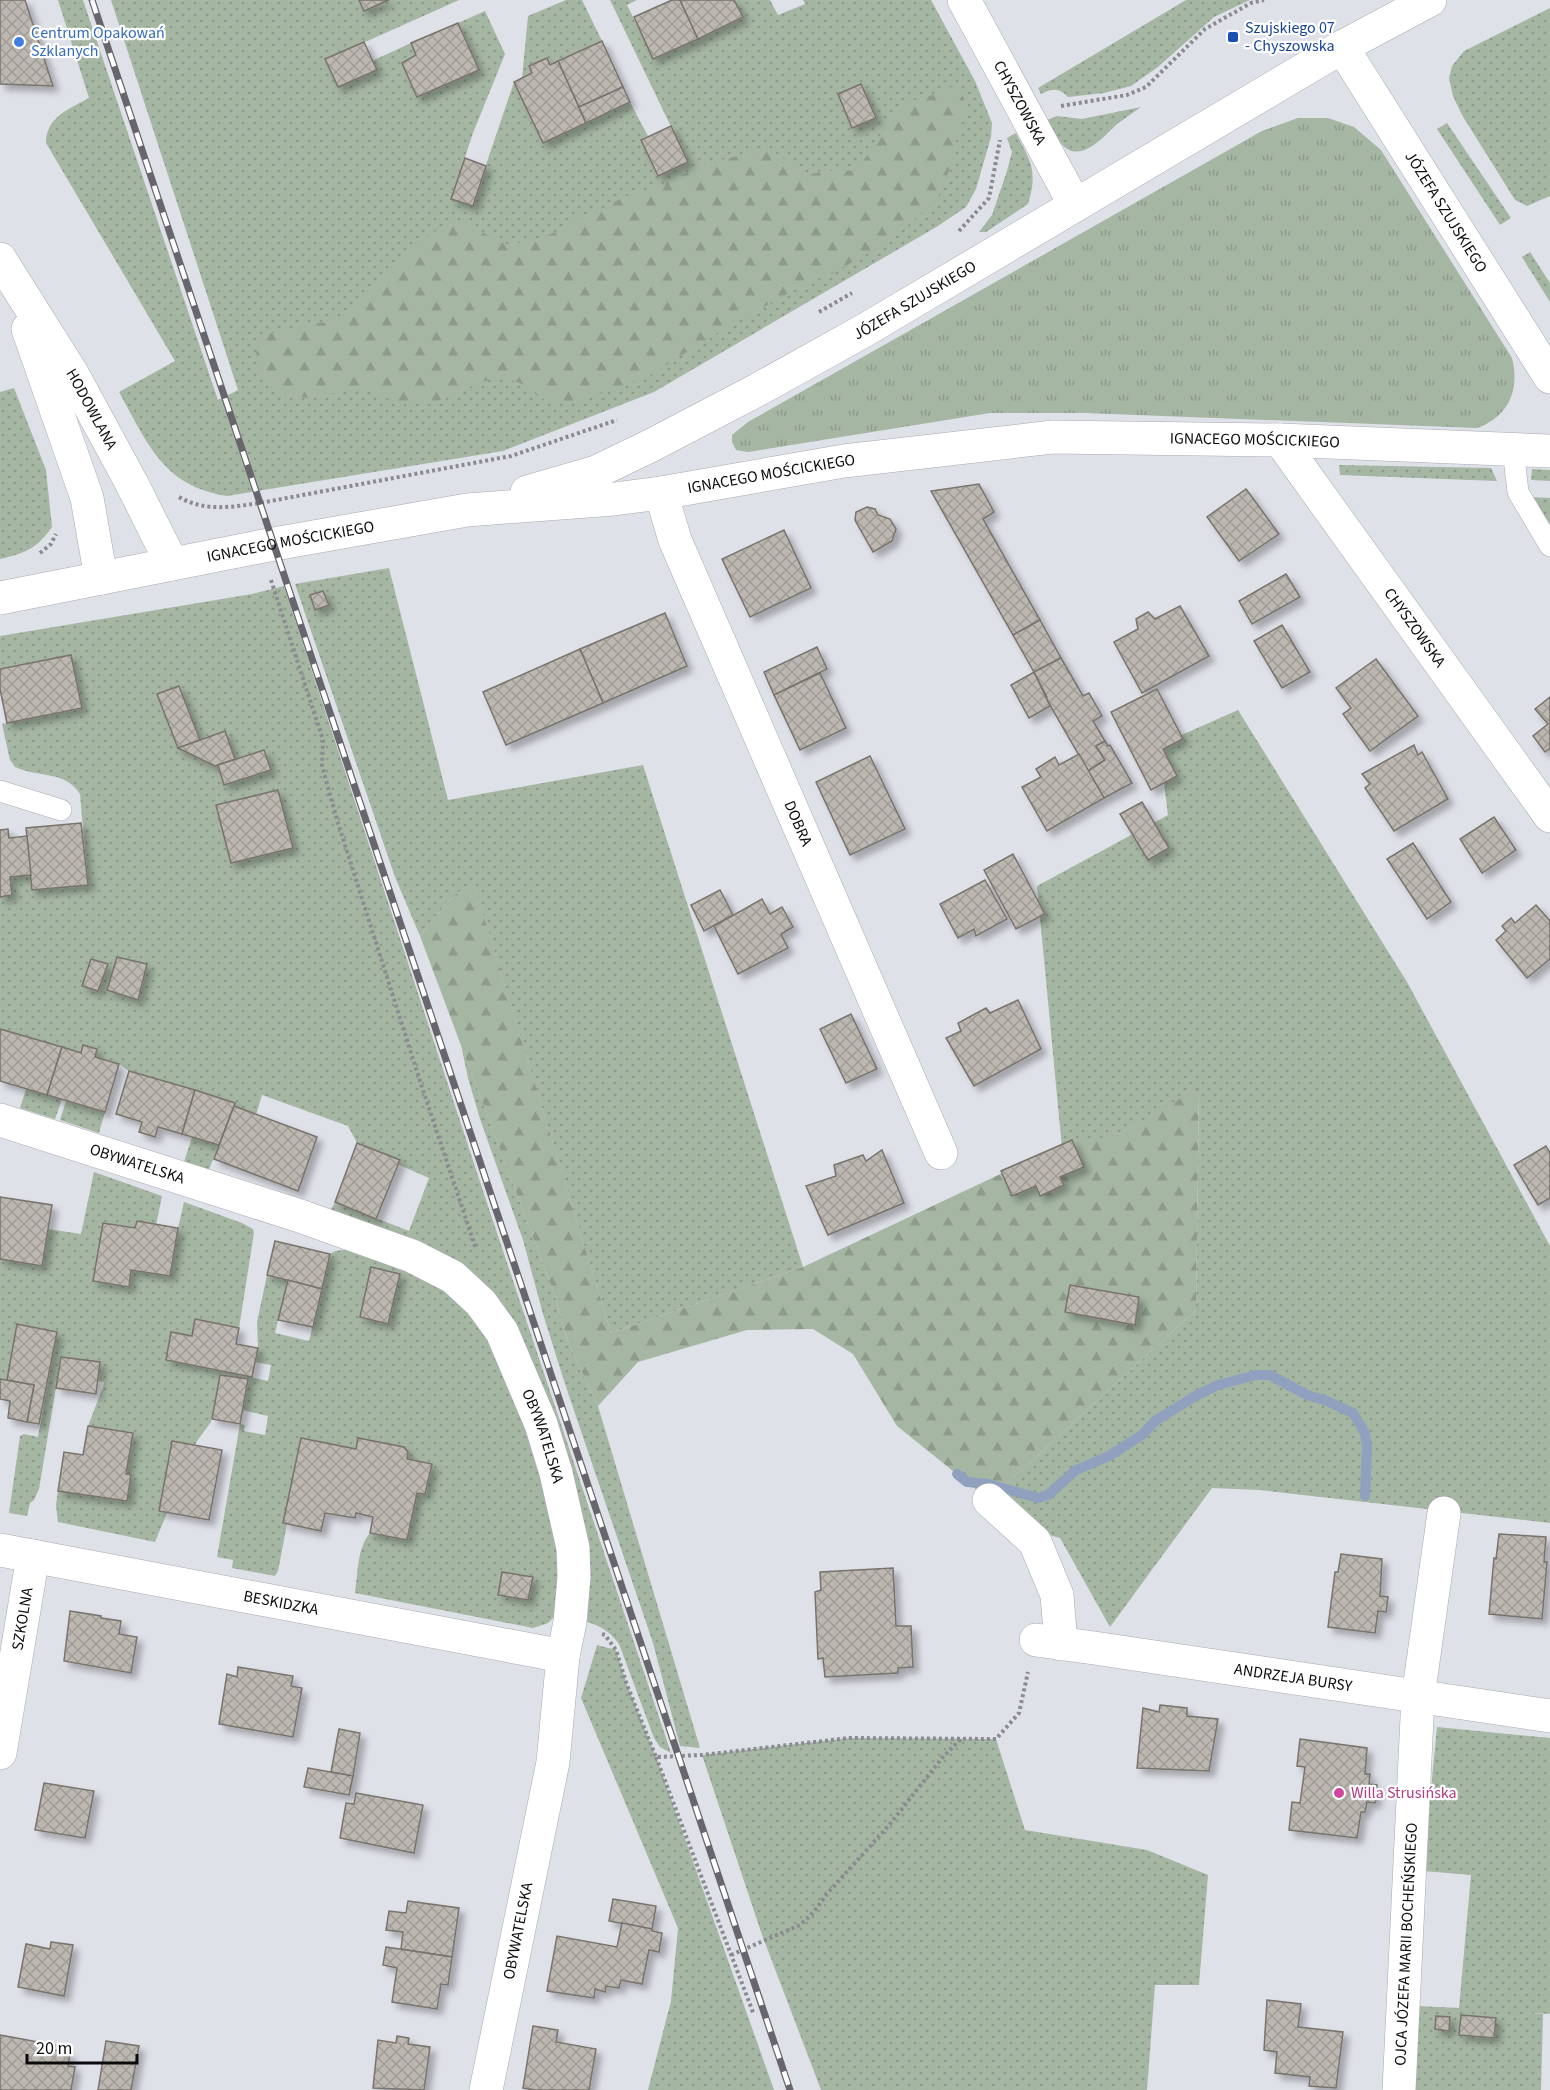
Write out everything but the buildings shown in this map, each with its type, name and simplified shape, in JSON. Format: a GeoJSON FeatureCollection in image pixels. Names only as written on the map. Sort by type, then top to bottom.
{"type":"FeatureCollection","features":[{"type":"Feature","properties":{"kind":"street","name":"CHYSZOWSKA"},"geometry":{"type":"LineString","coordinates":[[964,0],[1024,115],[1075,205]]}},
{"type":"Feature","properties":{"kind":"street","name":"JÓZEFA SZUJSKIEGO"},"geometry":{"type":"LineString","coordinates":[[467,510],[596,472],[650,446],[865,330],[1342,47],[1430,0]]}},
{"type":"Feature","properties":{"kind":"street","name":"JÓZEFA SZUJSKIEGO"},"geometry":{"type":"LineString","coordinates":[[1342,47],[1550,377]]}},
{"type":"Feature","properties":{"kind":"street","name":"HODOWLANA"},"geometry":{"type":"LineString","coordinates":[[0,260],[73,375],[172,564]]}},
{"type":"Feature","properties":{"kind":"street","name":"HODOWLANA"},"geometry":{"type":"LineString","coordinates":[[0,260],[26,322],[87,498],[101,578]]}},
{"type":"Feature","properties":{"kind":"street","name":"IGNACEGO MOŚCICKIEGO"},"geometry":{"type":"LineString","coordinates":[[0,598],[274,544],[467,510],[614,499],[844,461],[1053,437],[1280,440],[1550,451]]}},
{"type":"Feature","properties":{"kind":"street","name":"CHYSZOWSKA"},"geometry":{"type":"LineString","coordinates":[[1280,440],[1550,816]]}},
{"type":"Feature","properties":{"kind":"street","name":"DOBRA"},"geometry":{"type":"LineString","coordinates":[[661,493],[675,540],[941,1153]]}},
{"type":"Feature","properties":{"kind":"street","name":"OBYWATELSKA"},"geometry":{"type":"LineString","coordinates":[[0,1120],[335,1228],[412,1256],[446,1273],[461,1284],[481,1303],[502,1332],[541,1424],[556,1473],[573,1548],[574,1577],[552,1762],[486,2090]]}},
{"type":"Feature","properties":{"kind":"street"},"geometry":{"type":"LineString","coordinates":[[989,1500],[1035,1542],[1057,1595],[1048,1642]]}},
{"type":"Feature","properties":{"kind":"street","name":"OJCA JÓZEFA MARII BOCHEŃSKIEGO"},"geometry":{"type":"LineString","coordinates":[[1399,2090],[1418,1697],[1444,1513]]}},
{"type":"Feature","properties":{"kind":"street","name":"BESKIDZKA"},"geometry":{"type":"LineString","coordinates":[[0,1550],[563,1656]]}},
{"type":"Feature","properties":{"kind":"street","name":"SZKOLNA"},"geometry":{"type":"LineString","coordinates":[[0,1753],[33,1556]]}},
{"type":"Feature","properties":{"kind":"street","name":"ANDRZEJA BURSY"},"geometry":{"type":"LineString","coordinates":[[1048,1642],[1550,1716]]}},
{"type":"Feature","properties":{"kind":"lane"},"geometry":{"type":"LineString","coordinates":[[1513,449],[1518,492],[1550,546]]}},
{"type":"Feature","properties":{"kind":"lane"},"geometry":{"type":"LineString","coordinates":[[0,791],[61,810]]}},
{"type":"Feature","properties":{"kind":"path"},"geometry":{"type":"LineString","coordinates":[[954,236],[989,198],[1003,132],[1024,115],[1038,109],[1127,95],[1146,87],[1205,29],[1251,3],[1264,0]]}},
{"type":"Feature","properties":{"kind":"path"},"geometry":{"type":"LineString","coordinates":[[814,314],[855,292]]}},
{"type":"Feature","properties":{"kind":"path"},"geometry":{"type":"LineString","coordinates":[[173,493],[196,505],[211,508],[261,503],[511,456],[621,419]]}},
{"type":"Feature","properties":{"kind":"path"},"geometry":{"type":"LineString","coordinates":[[32,558],[51,544],[59,527]]}},
{"type":"Feature","properties":{"kind":"path"},"geometry":{"type":"LineString","coordinates":[[272,580],[323,740],[322,766],[338,822],[477,1254],[461,1284]]}},
{"type":"Feature","properties":{"kind":"path"},"geometry":{"type":"LineString","coordinates":[[570,1622],[605,1635],[616,1650],[627,1685],[754,2014]]}},
{"type":"Feature","properties":{"kind":"path"},"geometry":{"type":"LineString","coordinates":[[656,1757],[702,1755],[849,1738],[996,1739],[1019,1713],[1048,1642]]}},
{"type":"Feature","properties":{"kind":"path"},"geometry":{"type":"LineString","coordinates":[[731,1955],[800,1924],[813,1913],[890,1824],[942,1758],[962,1739]]}},
{"type":"Feature","properties":{"kind":"green space"},"geometry":{"type":"Polygon","coordinates":[[[58,0],[83,0],[218,400],[238,390],[111,0],[359,0],[364,11],[389,0],[459,0],[325,60],[338,87],[376,70],[372,61],[411,43],[416,55],[402,63],[417,97],[479,70],[458,23],[485,11],[505,54],[473,133],[451,199],[472,206],[514,82],[543,143],[630,102],[648,136],[641,140],[657,176],[688,162],[610,0],[637,0],[627,5],[654,59],[742,18],[734,0],[770,0],[778,15],[805,4],[803,0],[931,0],[975,81],[992,123],[991,137],[976,189],[966,207],[938,226],[654,392],[503,451],[227,496],[205,491],[187,483],[172,472],[149,445],[119,392],[175,361],[46,143],[47,134],[54,120],[89,98],[58,0]]]}},
{"type":"Feature","properties":{"kind":"green space"},"geometry":{"type":"Polygon","coordinates":[[[566,0],[582,0],[602,41],[550,65],[547,58],[529,65],[532,73],[522,78],[528,16],[566,0]]]}},
{"type":"Feature","properties":{"kind":"green space"},"geometry":{"type":"Polygon","coordinates":[[[1186,0],[1250,0],[1214,17],[1158,67],[1131,86],[1104,93],[1068,97],[1056,90],[1041,94],[1038,88],[1186,0]]]}},
{"type":"Feature","properties":{"kind":"green space"},"geometry":{"type":"Polygon","coordinates":[[[1550,8],[1550,196],[1527,206],[1515,200],[1462,115],[1453,96],[1449,78],[1452,66],[1464,51],[1550,8]]]}},
{"type":"Feature","properties":{"kind":"green space"},"geometry":{"type":"Polygon","coordinates":[[[953,86],[960,88],[968,112],[954,138],[954,159],[937,199],[903,230],[883,240],[877,248],[828,276],[810,281],[710,337],[651,375],[586,399],[562,403],[540,398],[525,385],[503,377],[476,383],[464,391],[428,404],[400,404],[376,393],[355,389],[307,398],[276,392],[267,384],[260,371],[256,352],[265,335],[303,325],[328,322],[352,312],[394,266],[444,224],[453,221],[464,223],[507,245],[532,241],[556,232],[577,219],[595,213],[618,200],[632,194],[643,193],[705,164],[758,151],[771,151],[809,174],[838,170],[854,171],[872,150],[895,110],[953,86]]]}},
{"type":"Feature","properties":{"kind":"green space"},"geometry":{"type":"Polygon","coordinates":[[[1141,107],[1089,148],[1076,152],[1062,144],[1047,120],[1057,116],[1082,119],[1141,107]]]}},
{"type":"Feature","properties":{"kind":"green space"},"geometry":{"type":"Polygon","coordinates":[[[1298,118],[1328,118],[1354,127],[1381,150],[1512,358],[1514,381],[1510,400],[1504,409],[1488,423],[1477,428],[1085,413],[990,413],[748,452],[736,450],[732,442],[732,435],[748,422],[1262,131],[1298,118]]]}},
{"type":"Feature","properties":{"kind":"green space"},"geometry":{"type":"Polygon","coordinates":[[[1447,123],[1511,218],[1500,225],[1437,129],[1447,123]]]}},
{"type":"Feature","properties":{"kind":"green space"},"geometry":{"type":"Polygon","coordinates":[[[1016,133],[1026,152],[1033,175],[1028,204],[986,232],[979,232],[992,215],[1007,171],[1012,152],[1007,138],[1016,133]]]}},
{"type":"Feature","properties":{"kind":"green space"},"geometry":{"type":"Polygon","coordinates":[[[1530,252],[1550,283],[1550,302],[1522,257],[1530,252]]]}},
{"type":"Feature","properties":{"kind":"green space"},"geometry":{"type":"Polygon","coordinates":[[[14,388],[46,470],[52,527],[30,549],[0,559],[0,392],[14,388]]]}},
{"type":"Feature","properties":{"kind":"green space"},"geometry":{"type":"Polygon","coordinates":[[[1339,465],[1491,468],[1497,481],[1340,475],[1339,465]]]}},
{"type":"Feature","properties":{"kind":"green space"},"geometry":{"type":"Polygon","coordinates":[[[1532,469],[1550,470],[1550,481],[1531,480],[1532,469]]]}},
{"type":"Feature","properties":{"kind":"green space"},"geometry":{"type":"Polygon","coordinates":[[[1531,497],[1550,498],[1550,524],[1531,497]]]}},
{"type":"Feature","properties":{"kind":"green space"},"geometry":{"type":"Polygon","coordinates":[[[389,568],[448,800],[643,765],[803,1267],[611,1333],[473,882],[451,898],[420,936],[395,877],[295,584],[389,568]]]}},
{"type":"Feature","properties":{"kind":"green space"},"geometry":{"type":"Polygon","coordinates":[[[284,586],[671,1753],[660,1747],[654,1738],[619,1644],[605,1630],[587,1622],[589,1591],[481,1281],[328,1215],[335,1202],[409,1231],[429,1178],[397,1164],[399,1160],[357,1143],[348,1126],[262,1095],[256,1115],[234,1106],[235,1103],[129,1071],[119,1064],[95,1057],[97,1049],[83,1045],[81,1053],[0,1029],[0,897],[12,895],[10,877],[31,875],[33,890],[88,885],[80,794],[67,781],[15,767],[10,760],[2,724],[82,708],[71,655],[0,669],[0,636],[252,594],[284,586]]]}},
{"type":"Feature","properties":{"kind":"green space"},"geometry":{"type":"Polygon","coordinates":[[[1238,710],[1407,982],[1550,1246],[1550,1523],[1260,1490],[1212,1488],[1110,1627],[1060,1538],[1038,1532],[989,1500],[1196,1310],[1199,1089],[1117,1135],[1062,1148],[1037,886],[1168,815],[1159,745],[1238,710]]]}},
{"type":"Feature","properties":{"kind":"green space"},"geometry":{"type":"Polygon","coordinates":[[[473,881],[611,1333],[803,1267],[1064,1144],[1117,1135],[1199,1088],[1196,1310],[989,1500],[897,1426],[853,1354],[813,1329],[747,1330],[638,1362],[598,1406],[567,1340],[555,1296],[420,936],[451,898],[473,881]]]}},
{"type":"Feature","properties":{"kind":"green space"},"geometry":{"type":"Polygon","coordinates":[[[461,1045],[555,1296],[567,1340],[598,1406],[700,1748],[680,1746],[653,1643],[564,1381],[523,1240],[480,1119],[461,1045]]]}},
{"type":"Feature","properties":{"kind":"green space"},"geometry":{"type":"Polygon","coordinates":[[[26,1089],[62,1099],[55,1119],[20,1108],[26,1089]]]}},
{"type":"Feature","properties":{"kind":"green space"},"geometry":{"type":"Polygon","coordinates":[[[66,1101],[105,1112],[99,1133],[60,1120],[66,1101]]]}},
{"type":"Feature","properties":{"kind":"green space"},"geometry":{"type":"Polygon","coordinates":[[[192,1137],[219,1145],[207,1174],[183,1165],[192,1137]]]}},
{"type":"Feature","properties":{"kind":"green space"},"geometry":{"type":"Polygon","coordinates":[[[94,1172],[162,1196],[156,1225],[137,1221],[135,1228],[103,1223],[94,1281],[128,1287],[131,1270],[178,1228],[184,1202],[253,1229],[239,1328],[195,1319],[192,1336],[171,1332],[166,1360],[268,1381],[271,1365],[255,1362],[258,1348],[257,1322],[267,1275],[288,1280],[275,1333],[309,1341],[330,1254],[335,1251],[351,1249],[453,1290],[509,1371],[559,1535],[556,1615],[548,1623],[533,1628],[355,1593],[359,1561],[366,1539],[370,1533],[407,1540],[417,1493],[426,1494],[432,1464],[407,1459],[408,1452],[404,1447],[358,1438],[356,1449],[301,1439],[283,1523],[287,1524],[275,1576],[232,1568],[233,1560],[217,1557],[240,1424],[245,1425],[244,1431],[265,1435],[268,1416],[242,1410],[247,1379],[220,1375],[211,1422],[195,1445],[172,1441],[160,1511],[167,1513],[155,1542],[58,1522],[56,1505],[58,1491],[127,1501],[131,1475],[126,1474],[133,1433],[88,1426],[104,1382],[98,1381],[100,1363],[61,1357],[39,1489],[30,1503],[27,1516],[9,1513],[20,1436],[24,1434],[38,1437],[57,1332],[17,1324],[7,1380],[0,1379],[0,1259],[42,1266],[48,1229],[81,1234],[94,1172]]]}},
{"type":"Feature","properties":{"kind":"green space"},"geometry":{"type":"Polygon","coordinates":[[[597,1645],[616,1650],[774,2090],[648,2090],[671,2001],[678,1928],[581,1698],[597,1645]]]}},
{"type":"Feature","properties":{"kind":"green space"},"geometry":{"type":"Polygon","coordinates":[[[1437,1727],[1550,1738],[1550,2014],[1527,2013],[1543,2014],[1541,2090],[1413,2090],[1418,2006],[1459,2008],[1471,1875],[1423,1871],[1437,1727]]]}},
{"type":"Feature","properties":{"kind":"green space"},"geometry":{"type":"Polygon","coordinates":[[[849,1738],[996,1739],[1025,1830],[1147,1850],[1208,1875],[1199,1985],[1155,1985],[1147,2090],[821,2090],[761,1932],[702,1755],[849,1738]]]}},
{"type":"Feature","properties":{"kind":"waterway"},"geometry":{"type":"LineString","coordinates":[[957,1474],[967,1482],[988,1484],[1038,1498],[1048,1495],[1076,1470],[1109,1456],[1142,1435],[1155,1421],[1197,1395],[1218,1385],[1256,1375],[1270,1375],[1307,1395],[1353,1413],[1365,1433],[1367,1449],[1365,1496]]}},
{"type":"Feature","properties":{"kind":"railway"},"geometry":{"type":"LineString","coordinates":[[92,0],[790,2090]]}},
{"type":"Feature","properties":{"kind":"place","name":"Szujskiego 07 - Chyszowska"},"geometry":{"type":"Point","coordinates":[1233,37]}},
{"type":"Feature","properties":{"kind":"place","name":"Centrum Opakowań Szklanych"},"geometry":{"type":"Point","coordinates":[19,42]}},
{"type":"Feature","properties":{"kind":"place","name":"Willa Strusińska"},"geometry":{"type":"Point","coordinates":[1339,1793]}}]}
